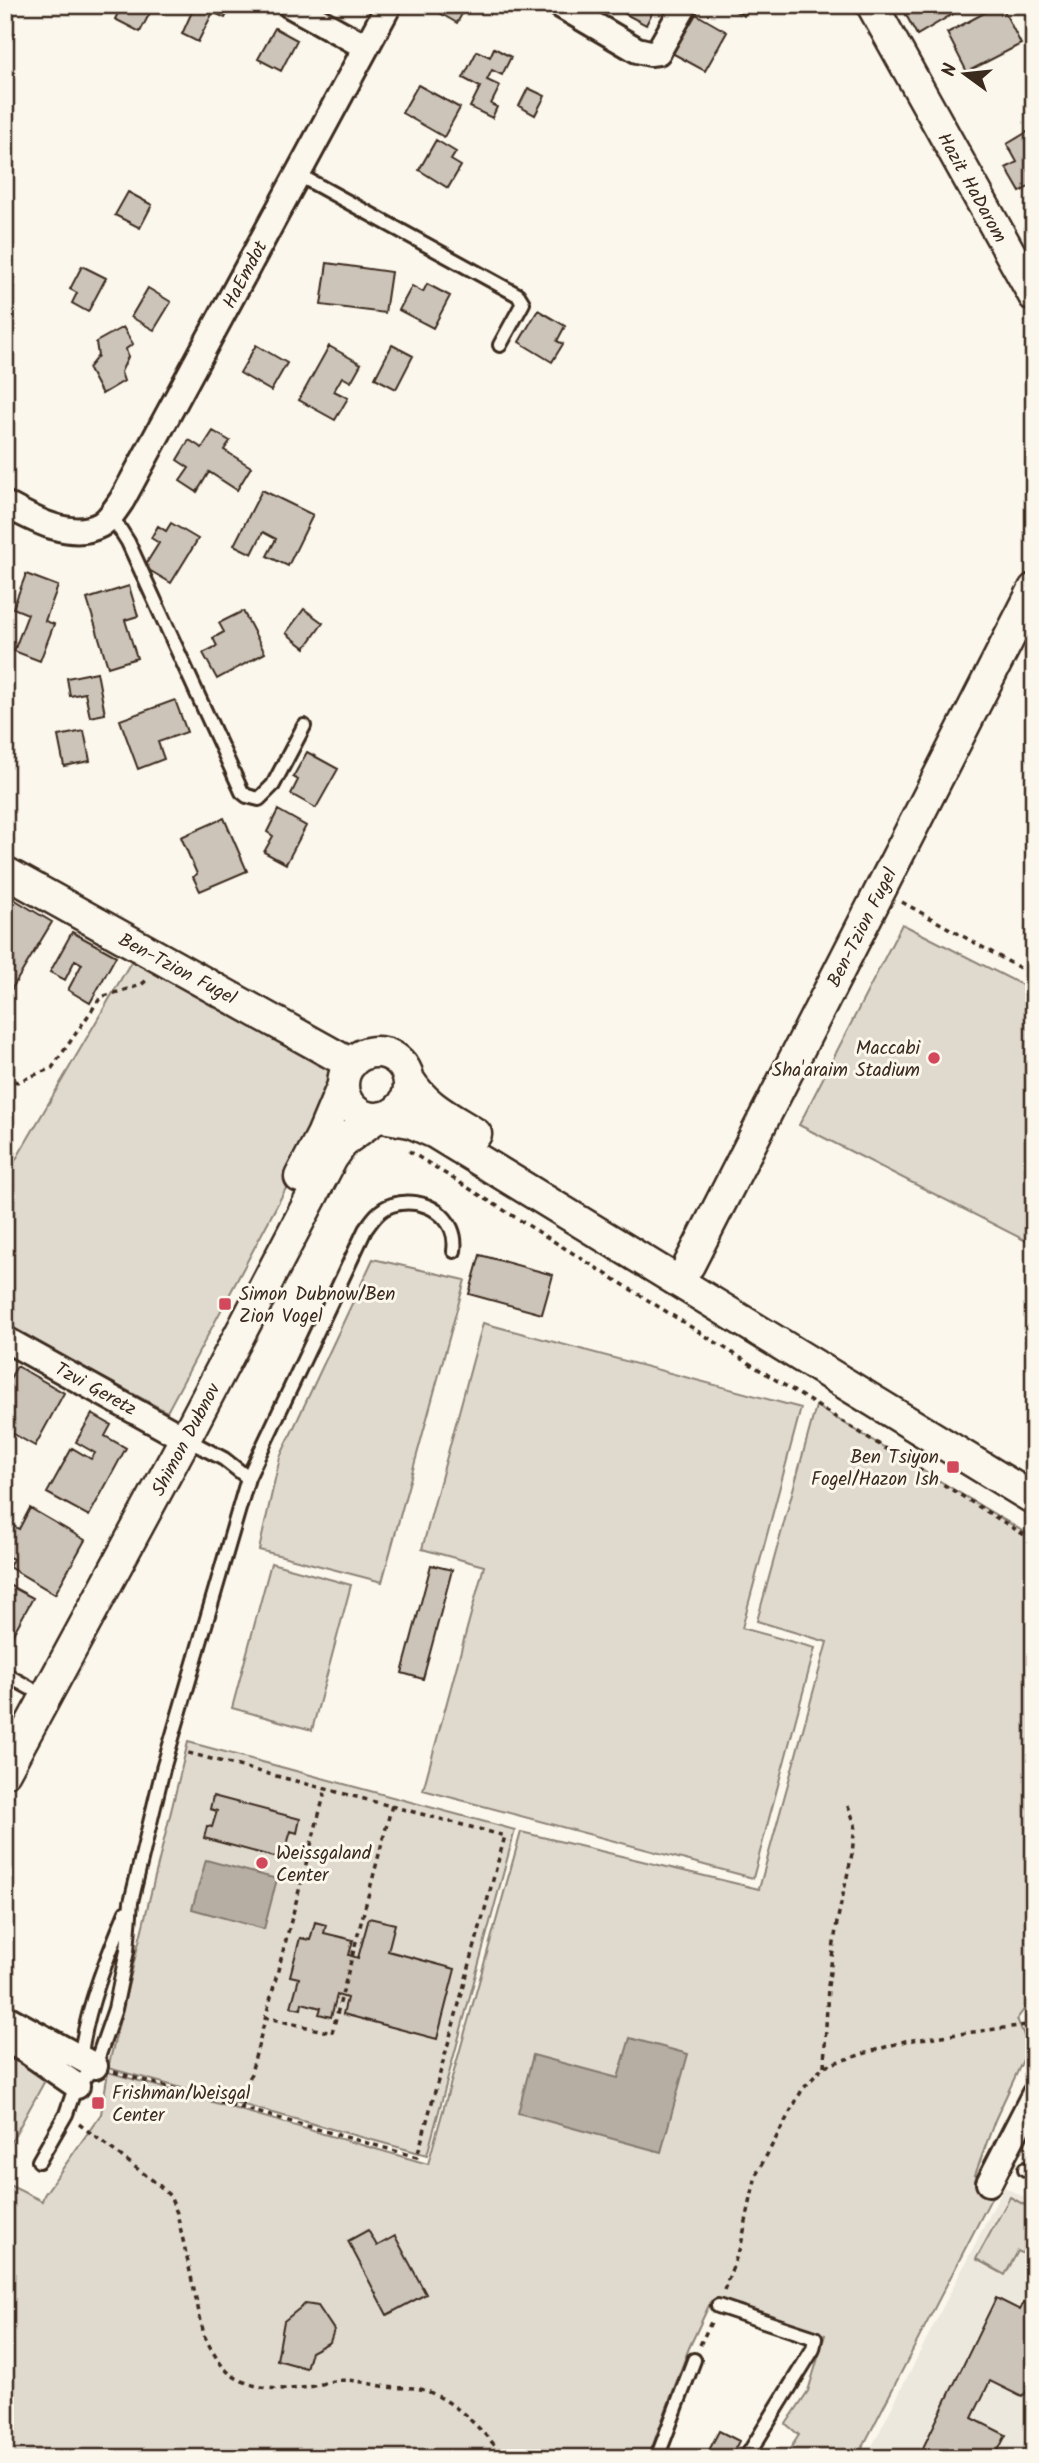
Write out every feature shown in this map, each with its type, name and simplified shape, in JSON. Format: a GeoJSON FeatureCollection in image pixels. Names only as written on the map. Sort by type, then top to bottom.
{"type":"FeatureCollection","features":[{"type":"Feature","properties":{"kind":"street"},"geometry":{"type":"LineString","coordinates":[[290,5],[366,47]]}},
{"type":"Feature","properties":{"kind":"street","name":"HaEmdot"},"geometry":{"type":"LineString","coordinates":[[5,504],[56,528],[86,529],[100,525],[111,515],[389,5]]}},
{"type":"Feature","properties":{"kind":"street"},"geometry":{"type":"LineString","coordinates":[[560,5],[637,50],[650,53],[658,52],[685,5]]}},
{"type":"Feature","properties":{"kind":"street","name":"Hazit HaDarom"},"geometry":{"type":"LineString","coordinates":[[872,5],[1034,296]]}},
{"type":"Feature","properties":{"kind":"street","name":"Ben-Tzion Fugel"},"geometry":{"type":"LineString","coordinates":[[690,1265],[1034,589]]}},
{"type":"Feature","properties":{"kind":"street","name":"Ben-Tzion Fugel"},"geometry":{"type":"LineString","coordinates":[[5,872],[169,962],[347,1074]]}},
{"type":"Feature","properties":{"kind":"street"},"geometry":{"type":"LineString","coordinates":[[1034,1477],[430,1106],[421,1098],[403,1065],[395,1057],[385,1052],[369,1052],[359,1056],[347,1074],[345,1097],[351,1107],[360,1114],[410,1122],[435,1133],[1034,1499]]}},
{"type":"Feature","properties":{"kind":"street","name":"Shimon Dubnov"},"geometry":{"type":"LineString","coordinates":[[5,1772],[176,1433],[322,1135],[347,1074]]}},
{"type":"Feature","properties":{"kind":"street"},"geometry":{"type":"LineString","coordinates":[[379,1118],[394,1113],[403,1104],[409,1080]]}},
{"type":"Feature","properties":{"kind":"street","name":"Shimon Dubnov"},"geometry":{"type":"LineString","coordinates":[[5,1734],[18,1681],[176,1433],[332,1158],[344,1141],[379,1118]]}},
{"type":"Feature","properties":{"kind":"street","name":"Tzvi Geretz"},"geometry":{"type":"LineString","coordinates":[[5,1339],[176,1433]]}},
{"type":"Feature","properties":{"kind":"street"},"geometry":{"type":"LineString","coordinates":[[5,2017],[87,2062]]}},
{"type":"Feature","properties":{"kind":"street"},"geometry":{"type":"LineString","coordinates":[[5,2039],[77,2086]]}},
{"type":"Feature","properties":{"kind":"street"},"geometry":{"type":"LineString","coordinates":[[989,2183],[1033,2097]]}},
{"type":"Feature","properties":{"kind":"lane"},"geometry":{"type":"LineString","coordinates":[[297,174],[518,295],[523,303],[500,345]]}},
{"type":"Feature","properties":{"kind":"lane"},"geometry":{"type":"LineString","coordinates":[[111,515],[128,542],[242,792],[259,799],[266,793],[273,785],[304,726]]}},
{"type":"Feature","properties":{"kind":"lane"},"geometry":{"type":"LineString","coordinates":[[87,2062],[105,2043],[120,1988],[127,1951],[131,1902],[154,1804],[248,1478],[365,1230],[377,1214],[391,1205],[406,1202],[441,1212],[451,1225],[456,1238],[454,1251]]}},
{"type":"Feature","properties":{"kind":"lane"},"geometry":{"type":"LineString","coordinates":[[176,1433],[224,1460],[248,1478]]}},
{"type":"Feature","properties":{"kind":"lane"},"geometry":{"type":"LineString","coordinates":[[39,2161],[66,2114],[87,2062],[100,1979],[131,1902]]}},
{"type":"Feature","properties":{"kind":"lane"},"geometry":{"type":"LineString","coordinates":[[718,2306],[816,2338],[813,2349],[746,2458]]}},
{"type":"Feature","properties":{"kind":"lane"},"geometry":{"type":"LineString","coordinates":[[657,2458],[694,2360]]}},
{"type":"Feature","properties":{"kind":"path"},"geometry":{"type":"LineString","coordinates":[[880,889],[1034,976]]}},
{"type":"Feature","properties":{"kind":"path"},"geometry":{"type":"LineString","coordinates":[[5,1077],[17,1082],[52,1068],[101,997],[141,985],[169,962]]}},
{"type":"Feature","properties":{"kind":"path"},"geometry":{"type":"LineString","coordinates":[[406,1149],[1034,1541]]}},
{"type":"Feature","properties":{"kind":"path"},"geometry":{"type":"LineString","coordinates":[[87,2062],[417,2157],[505,1836],[169,1747]]}},
{"type":"Feature","properties":{"kind":"path"},"geometry":{"type":"LineString","coordinates":[[242,2108],[326,1788]]}},
{"type":"Feature","properties":{"kind":"path"},"geometry":{"type":"LineString","coordinates":[[824,2066],[828,1986],[855,1824],[847,1803]]}},
{"type":"Feature","properties":{"kind":"path"},"geometry":{"type":"LineString","coordinates":[[264,2017],[332,2033],[392,1805]]}},
{"type":"Feature","properties":{"kind":"path"},"geometry":{"type":"LineString","coordinates":[[694,2360],[741,2245],[757,2175],[802,2090],[824,2066],[905,2041],[1034,2024]]}},
{"type":"Feature","properties":{"kind":"path"},"geometry":{"type":"LineString","coordinates":[[66,2114],[170,2196],[177,2213],[204,2334],[213,2353],[228,2371],[262,2387],[284,2389],[354,2379],[388,2387],[413,2387],[426,2391],[446,2401],[474,2421],[506,2458]]}},
{"type":"Feature","properties":{"kind":"shaded area","name":"Maccabi Sha'araim Stadium"},"geometry":{"type":"Polygon","coordinates":[[[902,924],[1034,991],[1034,1245],[799,1125],[902,924]]]}},
{"type":"Feature","properties":{"kind":"shaded area"},"geometry":{"type":"Polygon","coordinates":[[[135,955],[318,1065],[338,1071],[318,1128],[167,1412],[5,1325],[5,1178],[135,955]]]}},
{"type":"Feature","properties":{"kind":"shaded area"},"geometry":{"type":"Polygon","coordinates":[[[373,1259],[465,1280],[382,1582],[259,1550],[280,1457],[373,1259]]]}},
{"type":"Feature","properties":{"kind":"shaded area"},"geometry":{"type":"Polygon","coordinates":[[[483,1323],[801,1408],[742,1628],[815,1648],[753,1878],[423,1790],[484,1566],[422,1549],[483,1323]]]}},
{"type":"Feature","properties":{"kind":"shaded area"},"geometry":{"type":"Polygon","coordinates":[[[816,1406],[1034,1538],[1034,1996],[1017,2019],[1029,2047],[995,2120],[975,2175],[997,2187],[857,2458],[784,2458],[799,2435],[786,2424],[808,2391],[825,2335],[711,2301],[689,2348],[648,2458],[5,2458],[5,2183],[42,2201],[101,2114],[108,2072],[428,2164],[521,1832],[759,1889],[827,1642],[757,1621],[816,1406]]]}},
{"type":"Feature","properties":{"kind":"shaded area"},"geometry":{"type":"Polygon","coordinates":[[[271,1563],[351,1585],[312,1730],[232,1708],[271,1563]]]}},
{"type":"Feature","properties":{"kind":"shaded area"},"geometry":{"type":"Polygon","coordinates":[[[188,1742],[515,1830],[427,2155],[108,2068],[188,1742]]]}},
{"type":"Feature","properties":{"kind":"shaded area"},"geometry":{"type":"Polygon","coordinates":[[[206,1860],[277,1879],[264,1929],[192,1909],[206,1860]]]}},
{"type":"Feature","properties":{"kind":"shaded area"},"geometry":{"type":"Polygon","coordinates":[[[630,2038],[688,2054],[661,2152],[518,2113],[533,2055],[618,2078],[630,2038]]]}},
{"type":"Feature","properties":{"kind":"shaded area"},"geometry":{"type":"Polygon","coordinates":[[[5,2056],[47,2077],[5,2153],[5,2056]]]}},
{"type":"Feature","properties":{"kind":"shaded area"},"geometry":{"type":"Polygon","coordinates":[[[1004,2187],[1034,2202],[1034,2458],[866,2458],[1004,2187]]]}},
{"type":"Feature","properties":{"kind":"shaded area"},"geometry":{"type":"Polygon","coordinates":[[[1010,2197],[1034,2210],[1034,2259],[1018,2251],[1005,2275],[976,2259],[1010,2197]]]}},
{"type":"Feature","properties":{"kind":"building"},"geometry":{"type":"Polygon","coordinates":[[[122,5],[154,5],[140,32],[115,19],[122,5]]]}},
{"type":"Feature","properties":{"kind":"building"},"geometry":{"type":"Polygon","coordinates":[[[195,5],[232,5],[225,18],[213,12],[198,42],[182,34],[195,5]]]}},
{"type":"Feature","properties":{"kind":"building"},"geometry":{"type":"Polygon","coordinates":[[[433,5],[467,5],[457,23],[431,8],[433,5]]]}},
{"type":"Feature","properties":{"kind":"building"},"geometry":{"type":"Polygon","coordinates":[[[620,5],[656,5],[646,25],[618,10],[620,5]]]}},
{"type":"Feature","properties":{"kind":"building"},"geometry":{"type":"Polygon","coordinates":[[[725,5],[751,5],[744,16],[725,5]]]}},
{"type":"Feature","properties":{"kind":"building"},"geometry":{"type":"Polygon","coordinates":[[[918,5],[968,5],[917,35],[905,13],[918,5]]]}},
{"type":"Feature","properties":{"kind":"building"},"geometry":{"type":"Polygon","coordinates":[[[999,5],[1021,44],[967,72],[947,33],[999,5]]]}},
{"type":"Feature","properties":{"kind":"building"},"geometry":{"type":"Polygon","coordinates":[[[694,13],[727,32],[705,71],[672,53],[694,13]]]}},
{"type":"Feature","properties":{"kind":"building"},"geometry":{"type":"Polygon","coordinates":[[[275,28],[297,40],[281,71],[258,59],[275,28]]]}},
{"type":"Feature","properties":{"kind":"building"},"geometry":{"type":"Polygon","coordinates":[[[494,48],[511,57],[502,75],[492,70],[487,80],[500,86],[491,104],[497,107],[492,118],[470,107],[480,87],[463,78],[477,51],[490,57],[494,48]]]}},
{"type":"Feature","properties":{"kind":"building"},"geometry":{"type":"Polygon","coordinates":[[[418,85],[460,108],[444,137],[402,113],[418,85]]]}},
{"type":"Feature","properties":{"kind":"building"},"geometry":{"type":"Polygon","coordinates":[[[528,88],[545,96],[535,115],[519,106],[528,88]]]}},
{"type":"Feature","properties":{"kind":"building"},"geometry":{"type":"Polygon","coordinates":[[[1034,128],[1034,193],[1030,186],[1020,192],[1006,168],[1017,162],[1007,144],[1034,128]]]}},
{"type":"Feature","properties":{"kind":"building"},"geometry":{"type":"Polygon","coordinates":[[[436,140],[456,152],[451,160],[461,166],[448,188],[419,170],[436,140]]]}},
{"type":"Feature","properties":{"kind":"building"},"geometry":{"type":"Polygon","coordinates":[[[128,192],[152,205],[140,228],[115,215],[128,192]]]}},
{"type":"Feature","properties":{"kind":"building"},"geometry":{"type":"Polygon","coordinates":[[[327,263],[391,272],[385,313],[321,305],[327,263]]]}},
{"type":"Feature","properties":{"kind":"building"},"geometry":{"type":"Polygon","coordinates":[[[82,266],[106,278],[88,312],[72,303],[77,293],[70,289],[82,266]]]}},
{"type":"Feature","properties":{"kind":"building"},"geometry":{"type":"Polygon","coordinates":[[[427,284],[450,296],[433,328],[399,310],[412,286],[423,292],[427,284]]]}},
{"type":"Feature","properties":{"kind":"building"},"geometry":{"type":"Polygon","coordinates":[[[148,288],[171,302],[154,330],[131,317],[148,288]]]}},
{"type":"Feature","properties":{"kind":"building"},"geometry":{"type":"Polygon","coordinates":[[[538,310],[565,326],[557,341],[563,344],[552,362],[519,342],[538,310]]]}},
{"type":"Feature","properties":{"kind":"building"},"geometry":{"type":"Polygon","coordinates":[[[123,327],[133,344],[126,349],[128,357],[121,372],[124,381],[102,394],[88,368],[98,356],[96,342],[123,327]]]}},
{"type":"Feature","properties":{"kind":"building"},"geometry":{"type":"Polygon","coordinates":[[[256,345],[287,363],[271,391],[240,373],[256,345]]]}},
{"type":"Feature","properties":{"kind":"building"},"geometry":{"type":"Polygon","coordinates":[[[392,345],[413,356],[396,389],[375,378],[392,345]]]}},
{"type":"Feature","properties":{"kind":"building"},"geometry":{"type":"Polygon","coordinates":[[[329,346],[361,364],[351,382],[342,377],[334,391],[348,398],[335,420],[299,400],[329,346]]]}},
{"type":"Feature","properties":{"kind":"building"},"geometry":{"type":"Polygon","coordinates":[[[213,431],[230,441],[224,450],[251,467],[237,490],[209,472],[197,492],[180,481],[189,468],[177,460],[189,440],[202,448],[213,431]]]}},
{"type":"Feature","properties":{"kind":"building"},"geometry":{"type":"Polygon","coordinates":[[[262,490],[313,515],[288,566],[267,556],[276,539],[263,532],[252,554],[234,545],[262,490]]]}},
{"type":"Feature","properties":{"kind":"building"},"geometry":{"type":"Polygon","coordinates":[[[171,523],[198,539],[171,583],[144,567],[159,543],[151,538],[158,526],[166,531],[171,523]]]}},
{"type":"Feature","properties":{"kind":"building"},"geometry":{"type":"Polygon","coordinates":[[[26,574],[58,586],[45,621],[54,624],[40,661],[14,651],[28,614],[13,608],[26,574]]]}},
{"type":"Feature","properties":{"kind":"building"},"geometry":{"type":"Polygon","coordinates":[[[129,586],[138,616],[125,620],[137,658],[108,667],[87,599],[129,586]]]}},
{"type":"Feature","properties":{"kind":"building"},"geometry":{"type":"Polygon","coordinates":[[[304,609],[323,623],[305,648],[286,633],[304,609]]]}},
{"type":"Feature","properties":{"kind":"building"},"geometry":{"type":"Polygon","coordinates":[[[243,611],[265,653],[217,679],[203,653],[217,646],[213,638],[224,632],[219,623],[243,611]]]}},
{"type":"Feature","properties":{"kind":"building"},"geometry":{"type":"Polygon","coordinates":[[[97,672],[105,714],[90,717],[85,693],[70,696],[67,678],[97,672]]]}},
{"type":"Feature","properties":{"kind":"building"},"geometry":{"type":"Polygon","coordinates":[[[175,700],[187,732],[158,742],[164,759],[138,769],[120,720],[175,700]]]}},
{"type":"Feature","properties":{"kind":"building"},"geometry":{"type":"Polygon","coordinates":[[[84,731],[90,761],[64,766],[58,736],[84,731]]]}},
{"type":"Feature","properties":{"kind":"building"},"geometry":{"type":"Polygon","coordinates":[[[307,752],[338,769],[316,808],[291,794],[298,780],[293,777],[307,752]]]}},
{"type":"Feature","properties":{"kind":"building"},"geometry":{"type":"Polygon","coordinates":[[[278,810],[306,826],[286,864],[264,852],[273,836],[267,832],[278,810]]]}},
{"type":"Feature","properties":{"kind":"building"},"geometry":{"type":"Polygon","coordinates":[[[224,818],[247,871],[200,891],[193,877],[197,874],[181,837],[224,818]]]}},
{"type":"Feature","properties":{"kind":"building"},"geometry":{"type":"Polygon","coordinates":[[[12,898],[52,922],[5,1000],[5,958],[10,950],[5,948],[5,910],[12,898]]]}},
{"type":"Feature","properties":{"kind":"building"},"geometry":{"type":"Polygon","coordinates":[[[72,932],[116,956],[90,1003],[68,990],[82,964],[75,960],[65,980],[50,972],[72,932]]]}},
{"type":"Feature","properties":{"kind":"building"},"geometry":{"type":"Polygon","coordinates":[[[480,1255],[553,1275],[542,1314],[469,1294],[480,1255]]]}},
{"type":"Feature","properties":{"kind":"building"},"geometry":{"type":"Polygon","coordinates":[[[17,1366],[64,1393],[35,1446],[5,1429],[5,1387],[17,1366]]]}},
{"type":"Feature","properties":{"kind":"building"},"geometry":{"type":"Polygon","coordinates":[[[92,1414],[111,1425],[105,1436],[126,1448],[89,1516],[47,1493],[72,1448],[91,1459],[95,1453],[76,1442],[92,1414]]]}},
{"type":"Feature","properties":{"kind":"building"},"geometry":{"type":"Polygon","coordinates":[[[30,1508],[85,1540],[55,1594],[9,1567],[13,1559],[5,1555],[5,1521],[19,1529],[30,1508]]]}},
{"type":"Feature","properties":{"kind":"building"},"geometry":{"type":"Polygon","coordinates":[[[431,1565],[452,1570],[423,1679],[402,1673],[431,1565]]]}},
{"type":"Feature","properties":{"kind":"building"},"geometry":{"type":"Polygon","coordinates":[[[5,1583],[33,1598],[7,1645],[5,1645],[5,1583]]]}},
{"type":"Feature","properties":{"kind":"building"},"geometry":{"type":"Polygon","coordinates":[[[213,1796],[300,1819],[297,1833],[291,1831],[286,1848],[292,1850],[289,1861],[204,1838],[207,1826],[212,1827],[217,1811],[210,1809],[213,1796]]]}},
{"type":"Feature","properties":{"kind":"building"},"geometry":{"type":"Polygon","coordinates":[[[369,1918],[395,1924],[388,1951],[455,1969],[437,2039],[343,2014],[347,1998],[337,1995],[331,2017],[319,2014],[321,2008],[302,2003],[301,2009],[291,2007],[299,1978],[290,1976],[300,1938],[310,1940],[315,1922],[326,1925],[324,1933],[353,1940],[349,1955],[358,1958],[369,1918]]]}},
{"type":"Feature","properties":{"kind":"building"},"geometry":{"type":"Polygon","coordinates":[[[368,2230],[377,2246],[395,2236],[426,2294],[387,2315],[348,2241],[368,2230]]]}},
{"type":"Feature","properties":{"kind":"building"},"geometry":{"type":"Polygon","coordinates":[[[996,2298],[1020,2310],[1024,2302],[1034,2307],[1034,2383],[1022,2397],[990,2381],[972,2418],[1006,2435],[994,2458],[918,2458],[996,2298]]]}},
{"type":"Feature","properties":{"kind":"building"},"geometry":{"type":"Polygon","coordinates":[[[305,2304],[318,2306],[334,2330],[330,2342],[311,2352],[306,2368],[277,2360],[284,2321],[305,2304]]]}},
{"type":"Feature","properties":{"kind":"building"},"geometry":{"type":"Polygon","coordinates":[[[719,2431],[739,2441],[730,2458],[705,2458],[719,2431]]]}},
{"type":"Feature","properties":{"kind":"place","name":"Maccabi Sha'araim Stadium"},"geometry":{"type":"Point","coordinates":[934,1058]}},
{"type":"Feature","properties":{"kind":"place","name":"Simon Dubnow/Ben Zion Vogel"},"geometry":{"type":"Point","coordinates":[225,1304]}},
{"type":"Feature","properties":{"kind":"place","name":"Ben Tsiyon Fogel/Hazon Ish"},"geometry":{"type":"Point","coordinates":[953,1467]}},
{"type":"Feature","properties":{"kind":"place","name":"Weissgaland Center"},"geometry":{"type":"Point","coordinates":[262,1863]}},
{"type":"Feature","properties":{"kind":"place","name":"Frishman/Weisgal Center"},"geometry":{"type":"Point","coordinates":[98,2103]}}]}
